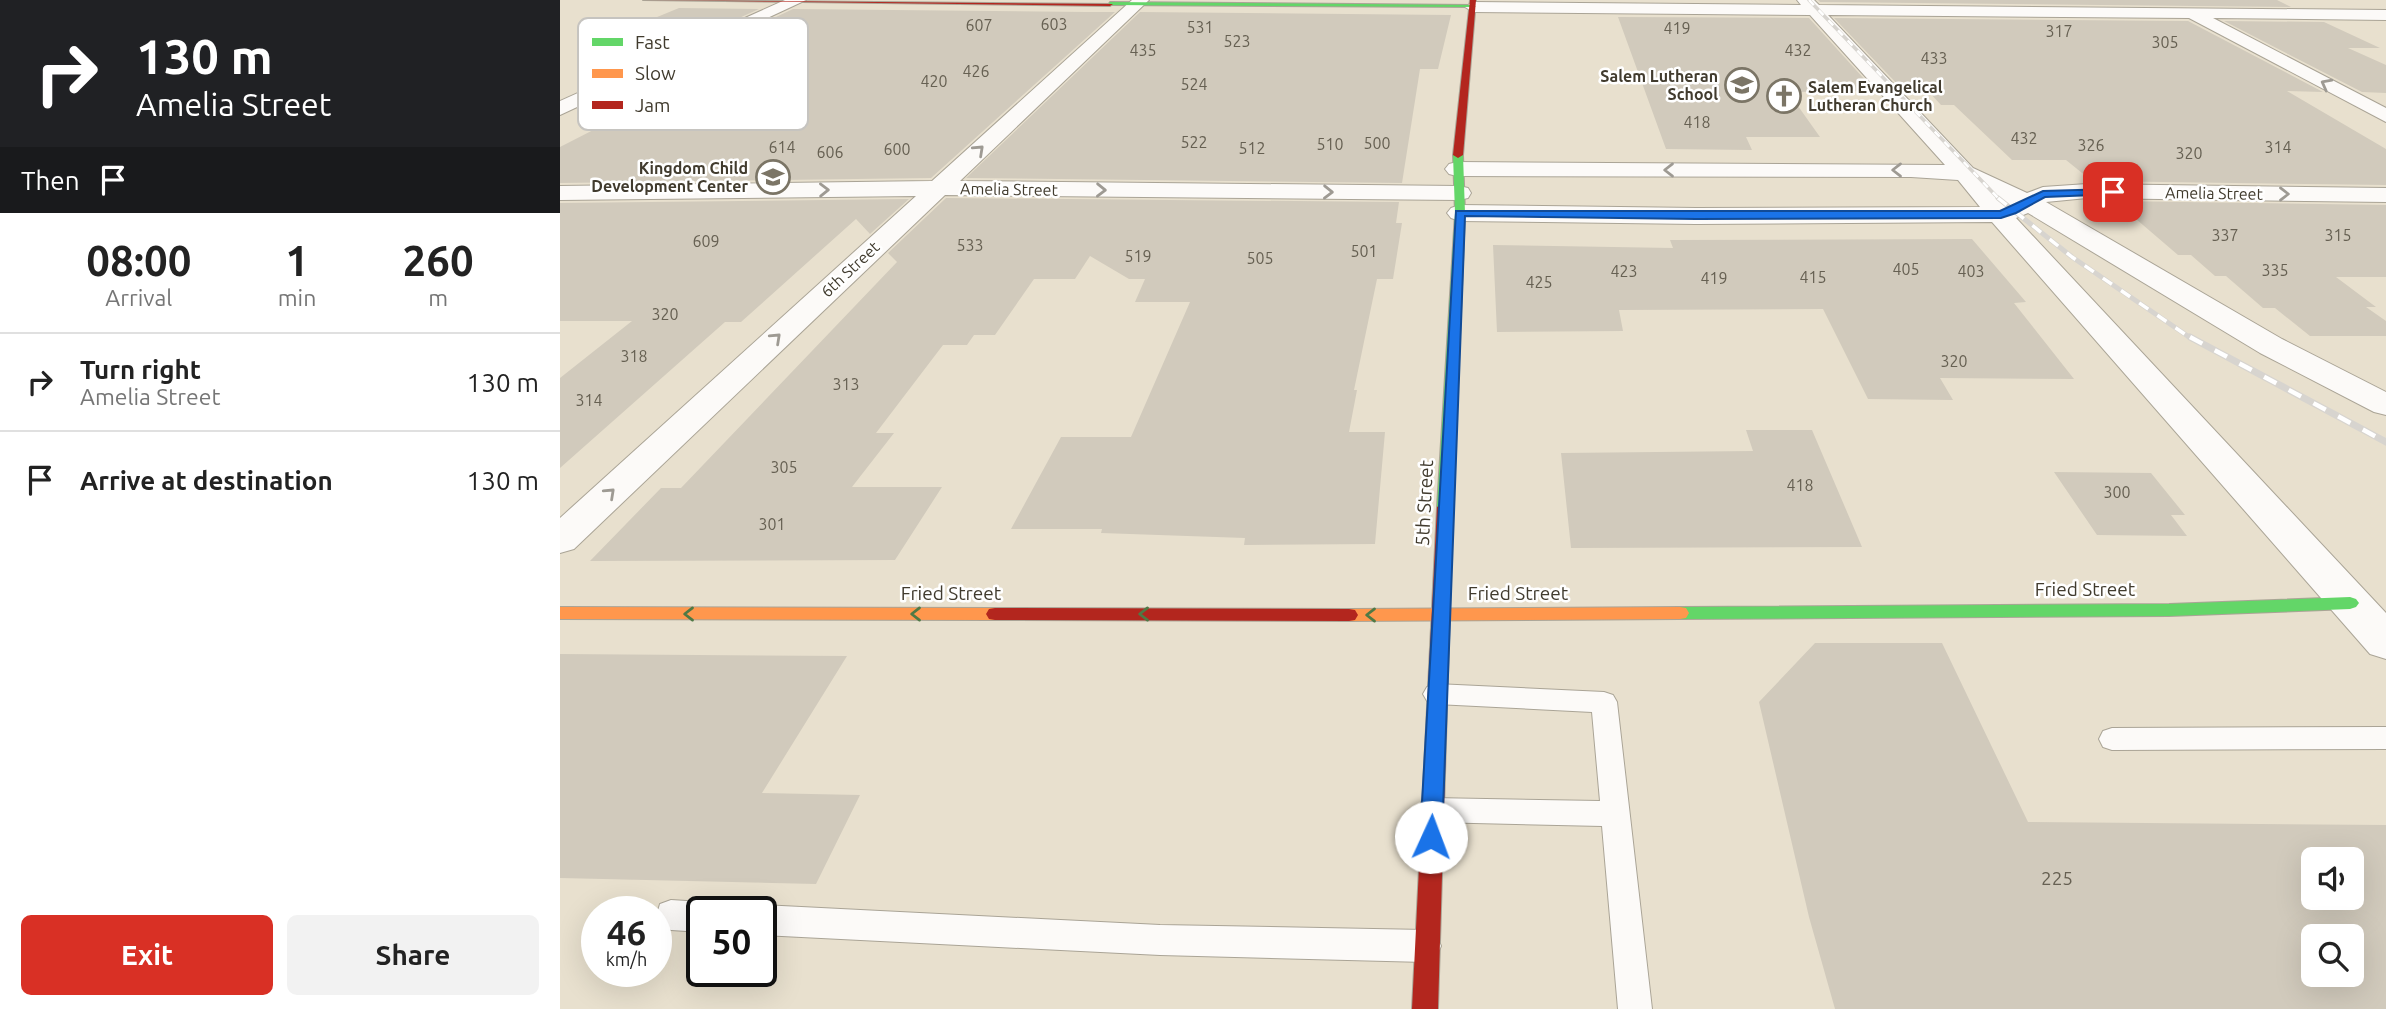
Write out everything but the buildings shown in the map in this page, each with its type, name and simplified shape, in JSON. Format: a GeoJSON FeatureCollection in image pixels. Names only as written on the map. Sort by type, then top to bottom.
{"type":"FeatureCollection","features":[{"type":"Feature","properties":{"kind":"main road"},"geometry":{"type":"LineString","coordinates":[[646,0],[1473,4]]}},
{"type":"Feature","properties":{"kind":"main road","name":"5th Street"},"geometry":{"type":"LineString","coordinates":[[1425,1009],[1458,192],[1473,4]]}},
{"type":"Feature","properties":{"kind":"main road","name":"Fried Street"},"geometry":{"type":"LineString","coordinates":[[560,613],[1440,615],[2169,610],[2350,603]]}},
{"type":"Feature","properties":{"kind":"street"},"geometry":{"type":"LineString","coordinates":[[2165,0],[2386,116]]}},
{"type":"Feature","properties":{"kind":"street"},"geometry":{"type":"LineString","coordinates":[[759,18],[796,1]]}},
{"type":"Feature","properties":{"kind":"street","name":"6th Street"},"geometry":{"type":"LineString","coordinates":[[560,540],[1139,3]]}},
{"type":"Feature","properties":{"kind":"street"},"geometry":{"type":"LineString","coordinates":[[1473,4],[1810,5],[2386,15]]}},
{"type":"Feature","properties":{"kind":"street"},"geometry":{"type":"LineString","coordinates":[[1810,5],[1965,173],[2015,209],[2386,405]]}},
{"type":"Feature","properties":{"kind":"street"},"geometry":{"type":"LineString","coordinates":[[560,109],[578,101]]}},
{"type":"Feature","properties":{"kind":"street"},"geometry":{"type":"LineString","coordinates":[[1458,192],[1911,170],[1965,173]]}},
{"type":"Feature","properties":{"kind":"street","name":"Amelia Street"},"geometry":{"type":"LineString","coordinates":[[560,193],[937,188],[1458,192],[1696,216],[2015,209],[2043,194],[2087,191],[2386,195]]}},
{"type":"Feature","properties":{"kind":"street"},"geometry":{"type":"LineString","coordinates":[[2015,209],[2386,642]]}},
{"type":"Feature","properties":{"kind":"lane"},"geometry":{"type":"LineString","coordinates":[[1436,694],[1604,702],[1635,1009]]}},
{"type":"Feature","properties":{"kind":"lane"},"geometry":{"type":"LineString","coordinates":[[2112,739],[2386,738]]}},
{"type":"Feature","properties":{"kind":"lane"},"geometry":{"type":"LineString","coordinates":[[1432,810],[1617,814]]}},
{"type":"Feature","properties":{"kind":"lane"},"geometry":{"type":"LineString","coordinates":[[777,921],[1160,940],[1427,947]]}},
{"type":"Feature","properties":{"kind":"railway"},"geometry":{"type":"LineString","coordinates":[[1809,0],[1998,198]]}},
{"type":"Feature","properties":{"kind":"railway"},"geometry":{"type":"LineString","coordinates":[[1998,198],[2072,257],[2192,339]]}},
{"type":"Feature","properties":{"kind":"railway"},"geometry":{"type":"LineString","coordinates":[[2190,337],[2386,442]]}},
{"type":"Feature","properties":{"kind":"traffic: fast"},"geometry":{"type":"LineString","coordinates":[[1110,4],[1473,7]]}},
{"type":"Feature","properties":{"kind":"traffic: fast"},"geometry":{"type":"LineString","coordinates":[[1445,507],[1460,213],[1458,155]]}},
{"type":"Feature","properties":{"kind":"traffic: fast"},"geometry":{"type":"LineString","coordinates":[[1680,613],[2169,610],[2350,603]]}},
{"type":"Feature","properties":{"kind":"traffic: slow"},"geometry":{"type":"LineString","coordinates":[[560,613],[995,614]]}},
{"type":"Feature","properties":{"kind":"traffic: slow"},"geometry":{"type":"LineString","coordinates":[[1349,615],[1680,613]]}},
{"type":"Feature","properties":{"kind":"traffic: jam"},"geometry":{"type":"LineString","coordinates":[[646,0],[1110,4]]}},
{"type":"Feature","properties":{"kind":"traffic: jam"},"geometry":{"type":"LineString","coordinates":[[1458,155],[1473,0]]}},
{"type":"Feature","properties":{"kind":"traffic: jam"},"geometry":{"type":"LineString","coordinates":[[1425,1009],[1445,507]]}},
{"type":"Feature","properties":{"kind":"traffic: jam"},"geometry":{"type":"LineString","coordinates":[[995,614],[1349,615]]}},
{"type":"Feature","properties":{"kind":"place","name":"Salem Lutheran School"},"geometry":{"type":"Point","coordinates":[1742,85]}},
{"type":"Feature","properties":{"kind":"place","name":"Salem Evangelical Lutheran Church"},"geometry":{"type":"Point","coordinates":[1784,96]}},
{"type":"Feature","properties":{"kind":"place","name":"Kingdom Child Development Center"},"geometry":{"type":"Point","coordinates":[773,177]}},
{"type":"Feature","properties":{"kind":"route"},"geometry":{"type":"LineString","coordinates":[[1431,837],[1460,213],[1696,216],[2001,214],[2029,203],[2043,194],[2113,192]]}}]}
